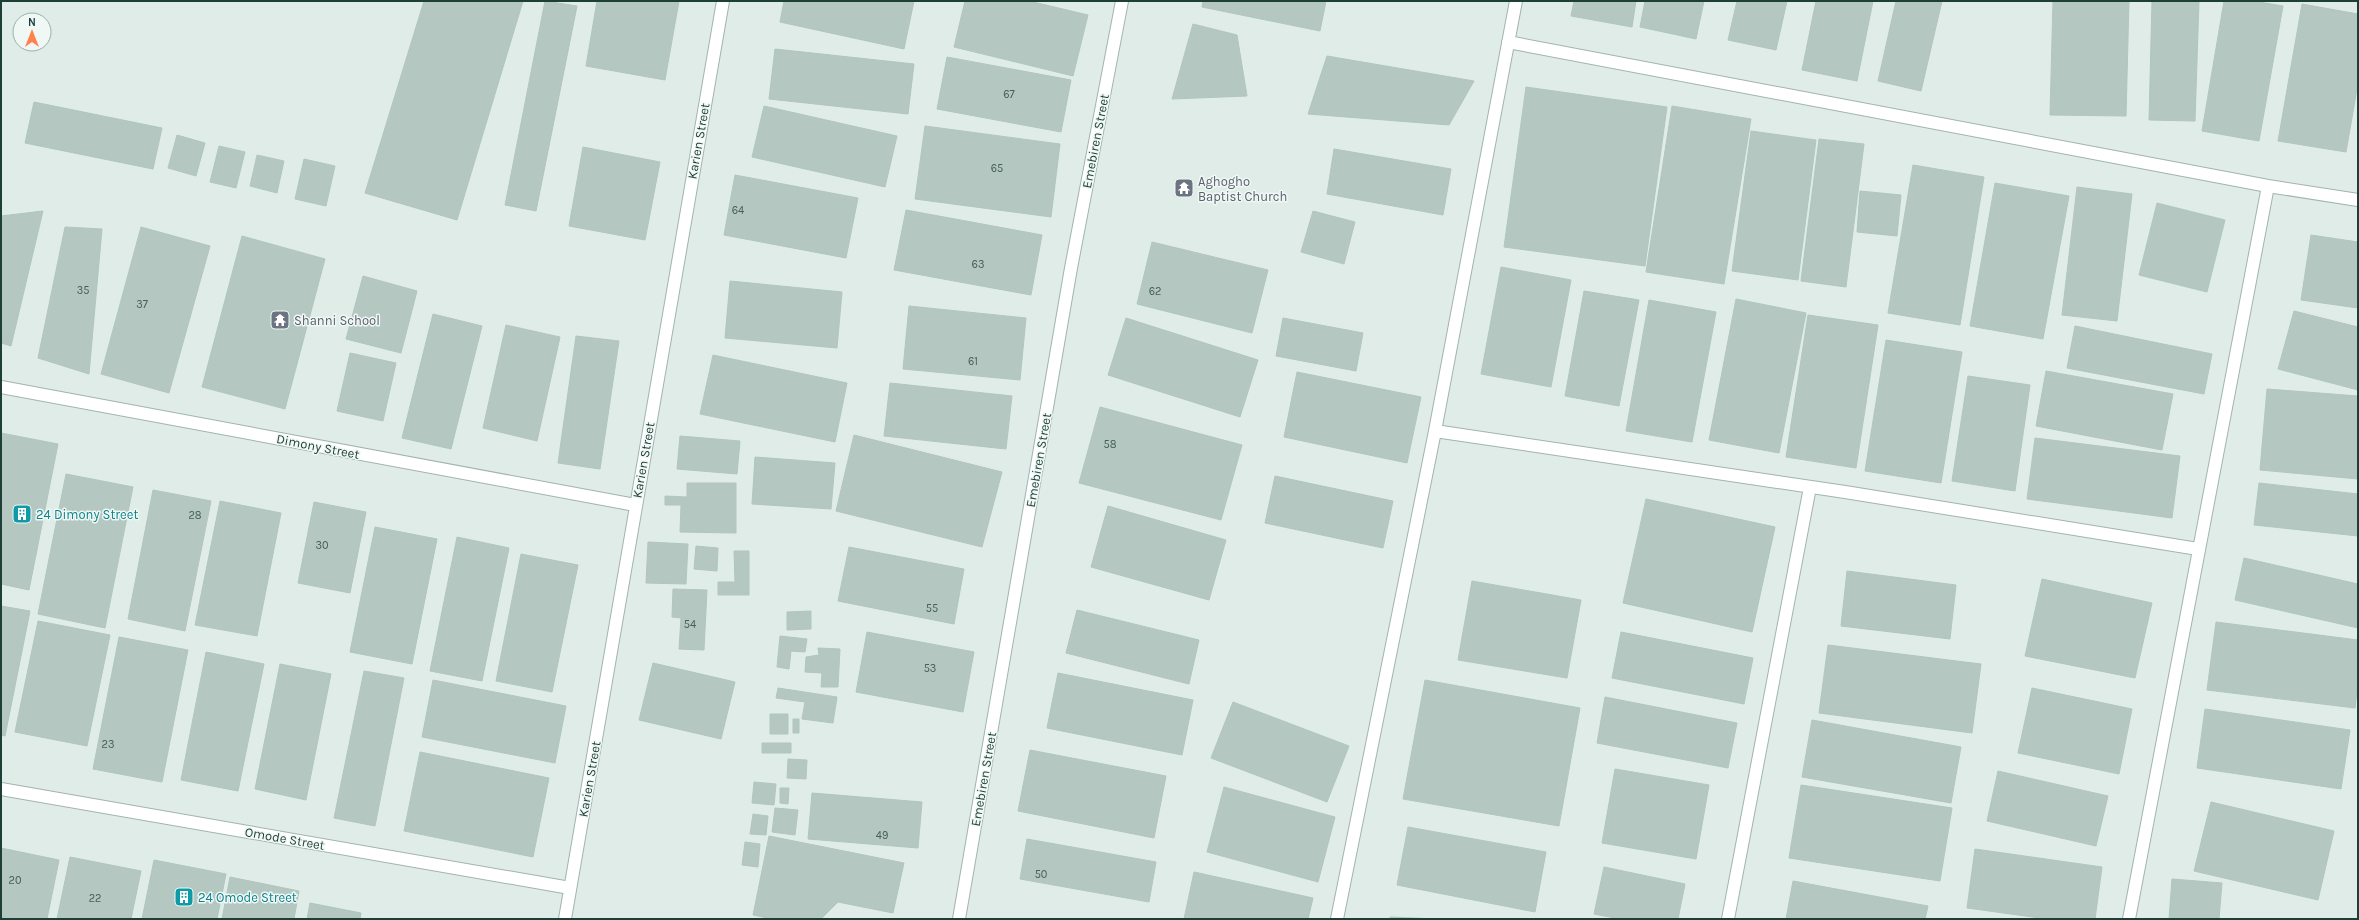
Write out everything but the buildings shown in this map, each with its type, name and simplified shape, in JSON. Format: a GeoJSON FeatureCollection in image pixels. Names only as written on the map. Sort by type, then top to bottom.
{"type":"FeatureCollection","features":[{"type":"Feature","properties":{"kind":"street","name":"Karien Street"},"geometry":{"type":"LineString","coordinates":[[565,919],[635,505],[723,1]]}},
{"type":"Feature","properties":{"kind":"street","name":"Emebiren Street"},"geometry":{"type":"LineString","coordinates":[[959,919],[1069,276],[1122,1]]}},
{"type":"Feature","properties":{"kind":"street"},"geometry":{"type":"LineString","coordinates":[[1337,919],[1435,431],[1516,1]]}},
{"type":"Feature","properties":{"kind":"street"},"geometry":{"type":"LineString","coordinates":[[1508,42],[2268,186],[2358,200]]}},
{"type":"Feature","properties":{"kind":"street"},"geometry":{"type":"LineString","coordinates":[[2129,919],[2268,186]]}},
{"type":"Feature","properties":{"kind":"street","name":"Dimony Street"},"geometry":{"type":"LineString","coordinates":[[1,387],[635,505]]}},
{"type":"Feature","properties":{"kind":"street"},"geometry":{"type":"LineString","coordinates":[[1435,431],[1810,487],[2198,549]]}},
{"type":"Feature","properties":{"kind":"street"},"geometry":{"type":"LineString","coordinates":[[1728,919],[1810,487]]}},
{"type":"Feature","properties":{"kind":"street","name":"Omode Street"},"geometry":{"type":"LineString","coordinates":[[1,789],[570,888]]}},
{"type":"Feature","properties":{"kind":"place","name":"Aghogho Baptist Church"},"geometry":{"type":"Point","coordinates":[1184,188]}},
{"type":"Feature","properties":{"kind":"place","name":"Shanni School"},"geometry":{"type":"Point","coordinates":[280,320]}},
{"type":"Feature","properties":{"kind":"place","name":"24 Dimony Street"},"geometry":{"type":"Point","coordinates":[22,514]}},
{"type":"Feature","properties":{"kind":"place","name":"24 Omode Street"},"geometry":{"type":"Point","coordinates":[184,897]}}]}
